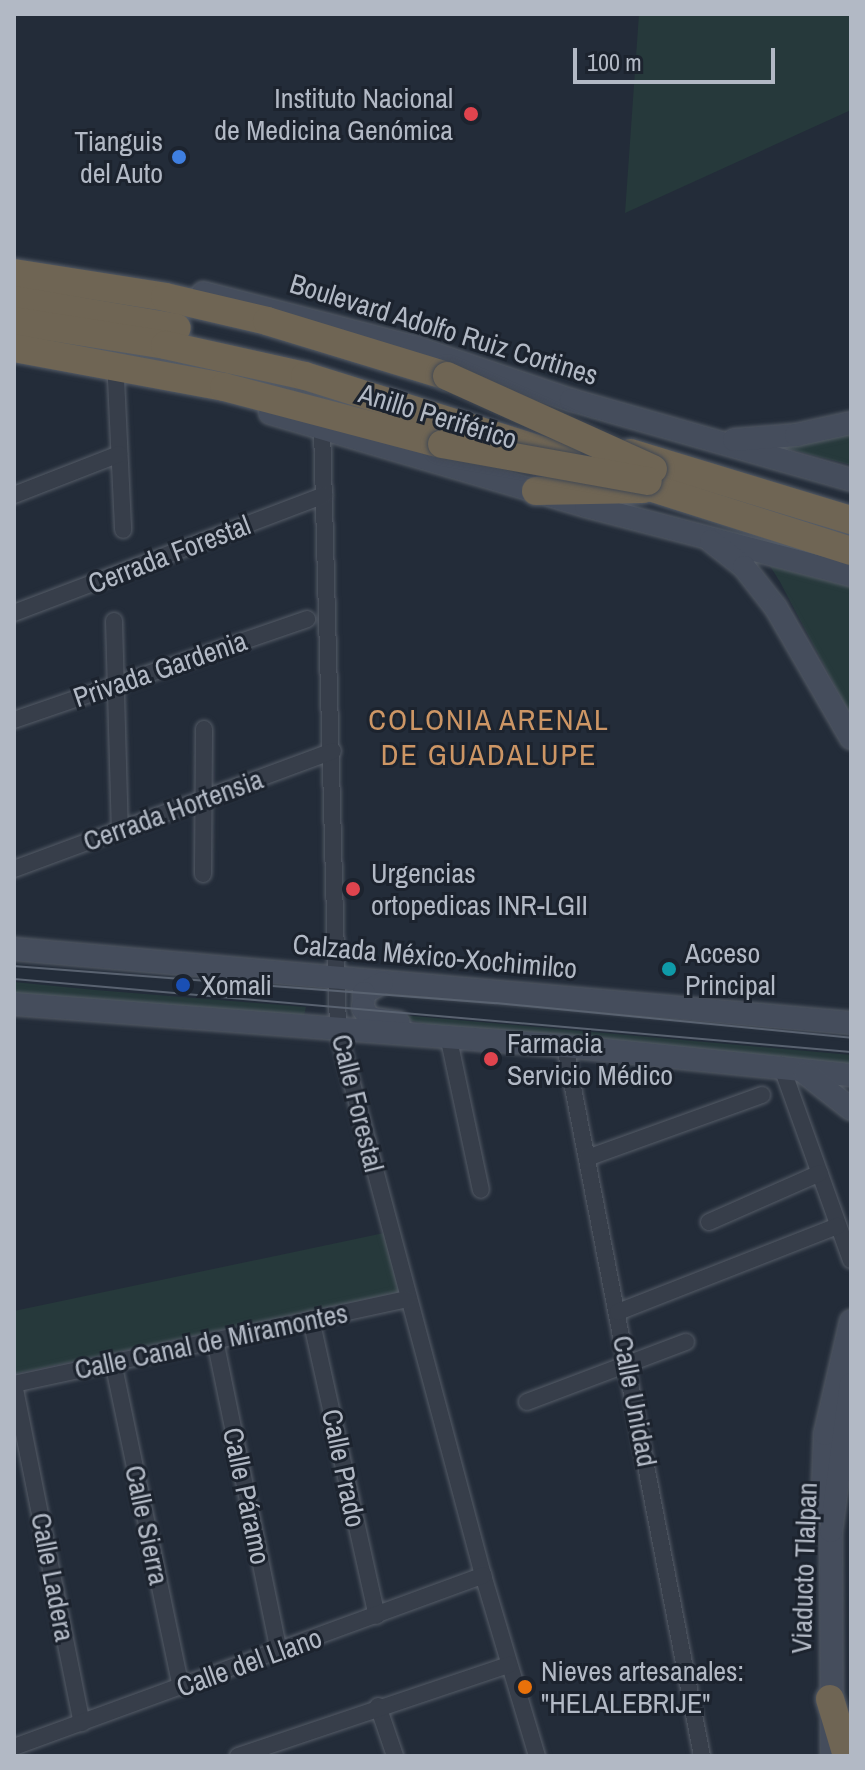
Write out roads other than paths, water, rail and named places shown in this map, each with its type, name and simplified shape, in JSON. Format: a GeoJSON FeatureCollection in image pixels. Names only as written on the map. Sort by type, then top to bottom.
{"type":"FeatureCollection","features":[{"type":"Feature","properties":{"kind":"highway"},"geometry":{"type":"LineString","coordinates":[[21,271],[165,297],[358,348],[447,376],[651,480],[851,542]]}},
{"type":"Feature","properties":{"kind":"highway","name":"Anillo Periférico"},"geometry":{"type":"LineString","coordinates":[[14,300],[127,317],[317,360],[851,520]]}},
{"type":"Feature","properties":{"kind":"highway","name":"Anillo Periférico"},"geometry":{"type":"LineString","coordinates":[[14,321],[136,339],[305,376],[651,480],[851,551]]}},
{"type":"Feature","properties":{"kind":"highway"},"geometry":{"type":"LineString","coordinates":[[14,348],[196,380],[408,437],[651,480],[851,527]]}},
{"type":"Feature","properties":{"kind":"highway"},"geometry":{"type":"LineString","coordinates":[[536,491],[651,480]]}},
{"type":"Feature","properties":{"kind":"highway"},"geometry":{"type":"LineString","coordinates":[[830,1699],[847,1756]]}},
{"type":"Feature","properties":{"kind":"main road","name":"Boulevard Adolfo Ruiz Cortines"},"geometry":{"type":"LineString","coordinates":[[21,271],[239,299],[414,347],[699,437],[851,480]]}},
{"type":"Feature","properties":{"kind":"main road"},"geometry":{"type":"LineString","coordinates":[[14,362],[221,399],[536,491],[851,575]]}},
{"type":"Feature","properties":{"kind":"main road"},"geometry":{"type":"LineString","coordinates":[[699,437],[747,441],[851,423]]}},
{"type":"Feature","properties":{"kind":"main road"},"geometry":{"type":"LineString","coordinates":[[696,533],[755,579],[796,638],[851,738]]}},
{"type":"Feature","properties":{"kind":"main road","name":"Calzada México-Xochimilco"},"geometry":{"type":"LineString","coordinates":[[14,949],[851,1023]]}},
{"type":"Feature","properties":{"kind":"main road"},"geometry":{"type":"LineString","coordinates":[[382,983],[364,993],[362,1004],[369,1018],[421,1026],[447,1040]]}},
{"type":"Feature","properties":{"kind":"main road"},"geometry":{"type":"LineString","coordinates":[[14,1004],[447,1040],[565,1046],[781,1065],[851,1075]]}},
{"type":"Feature","properties":{"kind":"main road"},"geometry":{"type":"LineString","coordinates":[[781,1065],[818,1078],[851,1109]]}},
{"type":"Feature","properties":{"kind":"main road"},"geometry":{"type":"LineString","coordinates":[[831,1531],[820,1502],[821,1462],[851,1321]]}},
{"type":"Feature","properties":{"kind":"main road","name":"Viaducto Tlalpan"},"geometry":{"type":"LineString","coordinates":[[832,1756],[831,1531],[851,1384]]}},
{"type":"Feature","properties":{"kind":"street"},"geometry":{"type":"LineString","coordinates":[[116,379],[123,530]]}},
{"type":"Feature","properties":{"kind":"street","name":"Calle Forestal"},"geometry":{"type":"LineString","coordinates":[[322,428],[340,978],[338,1031],[407,1299],[483,1575],[537,1756]]}},
{"type":"Feature","properties":{"kind":"street"},"geometry":{"type":"LineString","coordinates":[[14,495],[119,454]]}},
{"type":"Feature","properties":{"kind":"street","name":"Cerrada Forestal"},"geometry":{"type":"LineString","coordinates":[[14,613],[324,495]]}},
{"type":"Feature","properties":{"kind":"street","name":"Privada Gardenia"},"geometry":{"type":"LineString","coordinates":[[14,720],[307,619]]}},
{"type":"Feature","properties":{"kind":"street"},"geometry":{"type":"LineString","coordinates":[[114,621],[120,830]]}},
{"type":"Feature","properties":{"kind":"street"},"geometry":{"type":"LineString","coordinates":[[203,874],[206,798],[204,729]]}},
{"type":"Feature","properties":{"kind":"street","name":"Cerrada Hortensia"},"geometry":{"type":"LineString","coordinates":[[14,869],[333,751]]}},
{"type":"Feature","properties":{"kind":"street"},"geometry":{"type":"LineString","coordinates":[[447,1040],[481,1190]]}},
{"type":"Feature","properties":{"kind":"street","name":"Calle Unidad"},"geometry":{"type":"LineString","coordinates":[[565,1046],[702,1756]]}},
{"type":"Feature","properties":{"kind":"street"},"geometry":{"type":"LineString","coordinates":[[781,1065],[851,1260]]}},
{"type":"Feature","properties":{"kind":"street"},"geometry":{"type":"LineString","coordinates":[[587,1158],[762,1095]]}},
{"type":"Feature","properties":{"kind":"street"},"geometry":{"type":"LineString","coordinates":[[709,1222],[820,1173]]}},
{"type":"Feature","properties":{"kind":"street"},"geometry":{"type":"LineString","coordinates":[[618,1312],[838,1226]]}},
{"type":"Feature","properties":{"kind":"street","name":"Calle Canal de Miramontes"},"geometry":{"type":"LineString","coordinates":[[14,1384],[407,1299]]}},
{"type":"Feature","properties":{"kind":"street","name":"Calle Prado"},"geometry":{"type":"LineString","coordinates":[[311,1319],[377,1616]]}},
{"type":"Feature","properties":{"kind":"street","name":"Calle Páramo"},"geometry":{"type":"LineString","coordinates":[[215,1340],[279,1651]]}},
{"type":"Feature","properties":{"kind":"street"},"geometry":{"type":"LineString","coordinates":[[527,1402],[686,1342]]}},
{"type":"Feature","properties":{"kind":"street","name":"Calle Sierra"},"geometry":{"type":"LineString","coordinates":[[113,1362],[181,1687]]}},
{"type":"Feature","properties":{"kind":"street","name":"Calle Ladera"},"geometry":{"type":"LineString","coordinates":[[14,1384],[82,1723]]}},
{"type":"Feature","properties":{"kind":"street","name":"Calle del Llano"},"geometry":{"type":"LineString","coordinates":[[14,1747],[483,1575]]}},
{"type":"Feature","properties":{"kind":"street"},"geometry":{"type":"LineString","coordinates":[[238,1756],[378,1706],[509,1665]]}},
{"type":"Feature","properties":{"kind":"street"},"geometry":{"type":"LineString","coordinates":[[378,1706],[395,1756]]}},
{"type":"Feature","properties":{"kind":"street"},"geometry":{"type":"LineString","coordinates":[[284,1740],[290,1756]]}},
{"type":"Feature","properties":{"kind":"tram line"},"geometry":{"type":"LineString","coordinates":[[14,966],[496,1003],[851,1038]]}},
{"type":"Feature","properties":{"kind":"tram line"},"geometry":{"type":"LineString","coordinates":[[14,979],[851,1052]]}},
{"type":"Feature","properties":{"kind":"place","name":"Instituto Nacional de Medicina Genómica"},"geometry":{"type":"Point","coordinates":[471,114]}},
{"type":"Feature","properties":{"kind":"place","name":"Tianguis del Auto"},"geometry":{"type":"Point","coordinates":[179,157]}},
{"type":"Feature","properties":{"kind":"place","name":"Urgencias ortopedicas INR-LGII"},"geometry":{"type":"Point","coordinates":[353,889]}},
{"type":"Feature","properties":{"kind":"place","name":"Acceso Principal"},"geometry":{"type":"Point","coordinates":[669,969]}},
{"type":"Feature","properties":{"kind":"place","name":"Xomali"},"geometry":{"type":"Point","coordinates":[183,985]}},
{"type":"Feature","properties":{"kind":"place","name":"Farmacia Servicio Médico"},"geometry":{"type":"Point","coordinates":[491,1059]}},
{"type":"Feature","properties":{"kind":"place","name":"Nieves artesanales: \"HELALEBRIJE\""},"geometry":{"type":"Point","coordinates":[525,1687]}},
{"type":"Feature","properties":{"kind":"district","name":"COLONIA ARENAL DE GUADALUPE"},"geometry":{"type":"Point","coordinates":[489,736]}}]}
